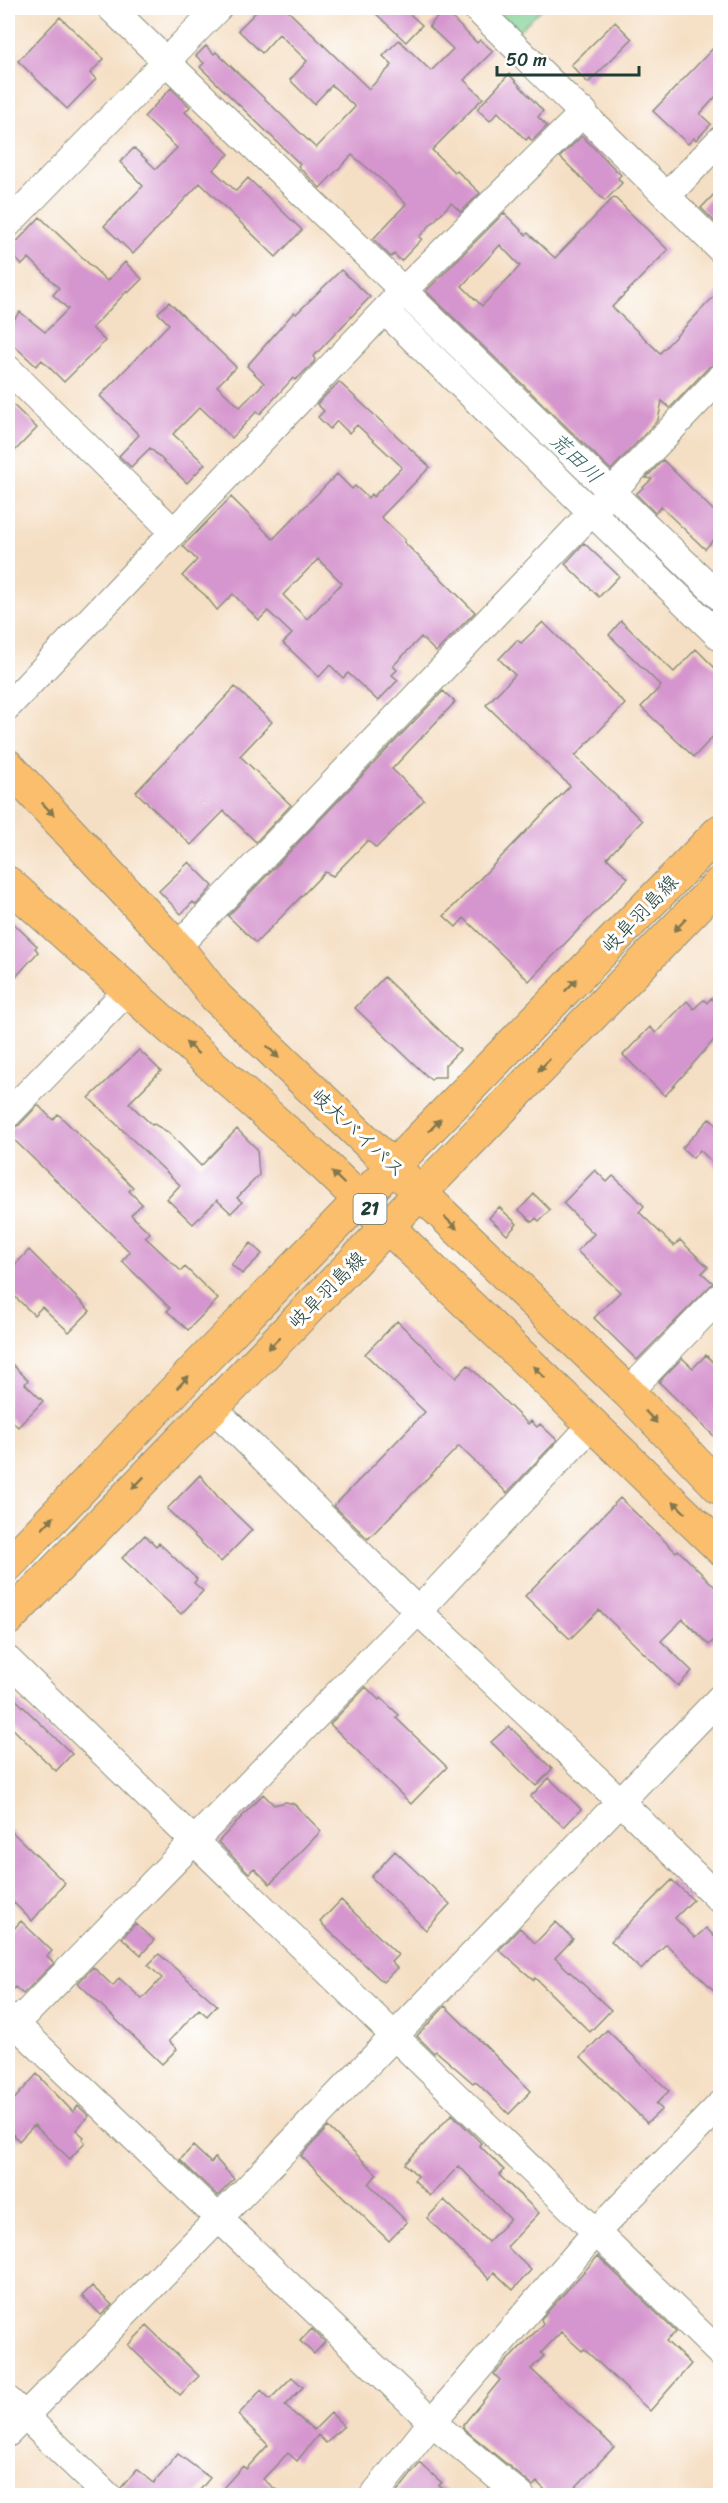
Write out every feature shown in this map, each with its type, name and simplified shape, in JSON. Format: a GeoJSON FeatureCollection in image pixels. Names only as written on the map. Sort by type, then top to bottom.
{"type":"FeatureCollection","features":[{"type":"Feature","properties":{"kind":"main road","name":"岐大バイパス"},"geometry":{"type":"LineString","coordinates":[[8,766],[177,947],[216,997],[628,1392],[720,1488]]}},
{"type":"Feature","properties":{"kind":"main road","name":"岐阜羽島線"},"geometry":{"type":"LineString","coordinates":[[8,1565],[201,1363],[720,831]]}},
{"type":"Feature","properties":{"kind":"main road","name":"21"},"geometry":{"type":"LineString","coordinates":[[8,883],[389,1227],[720,1548]]}},
{"type":"Feature","properties":{"kind":"main road","name":"岐阜羽島線"},"geometry":{"type":"LineString","coordinates":[[8,1619],[211,1406],[389,1227],[720,883]]}},
{"type":"Feature","properties":{"kind":"street"},"geometry":{"type":"LineString","coordinates":[[111,8],[404,290],[601,502],[720,637]]}},
{"type":"Feature","properties":{"kind":"street"},"geometry":{"type":"LineString","coordinates":[[8,224],[218,8]]}},
{"type":"Feature","properties":{"kind":"street"},"geometry":{"type":"LineString","coordinates":[[476,8],[584,112],[720,249]]}},
{"type":"Feature","properties":{"kind":"street"},"geometry":{"type":"LineString","coordinates":[[8,706],[404,290],[584,112]]}},
{"type":"Feature","properties":{"kind":"street"},"geometry":{"type":"LineString","coordinates":[[667,196],[720,140]]}},
{"type":"Feature","properties":{"kind":"street"},"geometry":{"type":"LineString","coordinates":[[385,311],[601,502],[720,597]]}},
{"type":"Feature","properties":{"kind":"street"},"geometry":{"type":"LineString","coordinates":[[8,369],[174,532]]}},
{"type":"Feature","properties":{"kind":"street"},"geometry":{"type":"LineString","coordinates":[[177,947],[720,378]]}},
{"type":"Feature","properties":{"kind":"street"},"geometry":{"type":"LineString","coordinates":[[8,1114],[128,990]]}},
{"type":"Feature","properties":{"kind":"street"},"geometry":{"type":"LineString","coordinates":[[628,1392],[720,1297]]}},
{"type":"Feature","properties":{"kind":"street"},"geometry":{"type":"LineString","coordinates":[[211,1406],[418,1611],[621,1802],[720,1900]]}},
{"type":"Feature","properties":{"kind":"street"},"geometry":{"type":"LineString","coordinates":[[520,2496],[432,2422],[219,2218],[10,2024],[418,1611],[593,1425]]}},
{"type":"Feature","properties":{"kind":"street"},"geometry":{"type":"LineString","coordinates":[[8,1660],[720,2353]]}},
{"type":"Feature","properties":{"kind":"street"},"geometry":{"type":"LineString","coordinates":[[108,2496],[13,2416],[219,2218],[720,1698]]}},
{"type":"Feature","properties":{"kind":"street"},"geometry":{"type":"LineString","coordinates":[[373,2496],[432,2422],[596,2232],[720,2104]]}},
{"type":"Feature","properties":{"kind":"green space"},"geometry":{"type":"Polygon","coordinates":[[[490,8],[543,8],[516,33],[490,8]]]}},
{"type":"Feature","properties":{"kind":"building"},"geometry":{"type":"Polygon","coordinates":[[[260,8],[285,8],[369,89],[392,65],[383,56],[399,40],[431,71],[453,49],[429,26],[444,10],[477,43],[480,40],[493,51],[464,80],[483,98],[432,150],[480,193],[461,212],[451,203],[419,237],[422,239],[401,261],[394,254],[391,257],[373,239],[406,204],[384,182],[352,155],[320,188],[298,166],[300,164],[200,67],[204,63],[196,56],[206,46],[214,54],[216,52],[316,148],[355,107],[332,85],[314,104],[290,80],[307,61],[279,34],[262,53],[238,30],[260,8]]]}},
{"type":"Feature","properties":{"kind":"building"},"geometry":{"type":"Polygon","coordinates":[[[370,8],[403,8],[422,25],[406,42],[370,8]]]}},
{"type":"Feature","properties":{"kind":"building"},"geometry":{"type":"Polygon","coordinates":[[[60,17],[104,59],[90,73],[96,79],[67,109],[18,61],[60,17]]]}},
{"type":"Feature","properties":{"kind":"building"},"geometry":{"type":"Polygon","coordinates":[[[615,22],[632,39],[588,83],[571,65],[615,22]]]}},
{"type":"Feature","properties":{"kind":"building"},"geometry":{"type":"Polygon","coordinates":[[[720,41],[720,92],[700,114],[711,124],[696,140],[694,138],[688,144],[653,111],[720,41]]]}},
{"type":"Feature","properties":{"kind":"building"},"geometry":{"type":"Polygon","coordinates":[[[509,74],[543,111],[538,117],[547,126],[532,141],[529,137],[526,140],[498,112],[490,121],[477,109],[509,74]]]}},
{"type":"Feature","properties":{"kind":"building"},"geometry":{"type":"Polygon","coordinates":[[[171,88],[190,107],[185,112],[229,154],[213,170],[236,191],[248,178],[302,230],[276,257],[200,183],[133,254],[104,226],[143,186],[120,162],[134,148],[156,169],[177,148],[144,117],[171,88]]]}},
{"type":"Feature","properties":{"kind":"building"},"geometry":{"type":"Polygon","coordinates":[[[582,136],[621,175],[618,178],[622,183],[605,201],[560,157],[582,136]]]}},
{"type":"Feature","properties":{"kind":"building"},"geometry":{"type":"Polygon","coordinates":[[[720,188],[720,227],[701,208],[720,188]]]}},
{"type":"Feature","properties":{"kind":"building"},"geometry":{"type":"Polygon","coordinates":[[[614,197],[668,250],[612,307],[660,353],[720,290],[720,363],[709,367],[670,408],[662,401],[658,420],[611,470],[426,291],[504,213],[526,235],[528,233],[555,258],[614,197]],[[500,245],[462,286],[482,306],[520,266],[500,245]]]}},
{"type":"Feature","properties":{"kind":"building"},"geometry":{"type":"Polygon","coordinates":[[[40,217],[107,281],[125,262],[142,279],[128,293],[127,291],[92,328],[105,341],[64,382],[42,360],[36,366],[8,340],[8,326],[20,312],[45,332],[68,309],[53,295],[59,288],[29,258],[22,265],[8,251],[40,217]]]}},
{"type":"Feature","properties":{"kind":"building"},"geometry":{"type":"Polygon","coordinates":[[[341,270],[370,297],[313,357],[314,362],[300,376],[295,380],[293,378],[260,414],[257,411],[232,438],[200,407],[173,434],[205,464],[187,483],[150,448],[131,467],[119,456],[139,435],[100,396],[169,324],[158,313],[169,302],[236,367],[217,386],[240,407],[264,383],[247,366],[294,312],[296,314],[341,270]]]}},
{"type":"Feature","properties":{"kind":"building"},"geometry":{"type":"Polygon","coordinates":[[[339,382],[430,467],[381,517],[475,612],[436,652],[421,637],[393,666],[397,670],[392,675],[398,680],[378,701],[348,673],[343,678],[330,665],[319,677],[283,643],[292,634],[268,611],[259,620],[233,594],[217,610],[205,595],[182,576],[197,560],[183,546],[231,497],[273,539],[337,474],[352,489],[355,486],[368,498],[371,494],[373,497],[402,467],[357,425],[349,433],[337,421],[330,429],[318,417],[324,411],[317,404],[339,382]],[[318,559],[283,595],[307,619],[342,583],[318,559]]]}},
{"type":"Feature","properties":{"kind":"building"},"geometry":{"type":"Polygon","coordinates":[[[8,400],[37,428],[8,458],[8,400]]]}},
{"type":"Feature","properties":{"kind":"building"},"geometry":{"type":"Polygon","coordinates":[[[663,460],[720,517],[720,533],[705,549],[661,507],[655,513],[636,494],[652,479],[646,478],[663,460]]]}},
{"type":"Feature","properties":{"kind":"building"},"geometry":{"type":"Polygon","coordinates":[[[584,543],[619,576],[599,597],[565,564],[584,543]]]}},
{"type":"Feature","properties":{"kind":"building"},"geometry":{"type":"Polygon","coordinates":[[[621,621],[674,672],[696,649],[720,673],[720,729],[694,757],[641,707],[661,686],[609,635],[621,621]]]}},
{"type":"Feature","properties":{"kind":"building"},"geometry":{"type":"Polygon","coordinates":[[[543,622],[625,704],[575,756],[642,821],[607,858],[628,878],[529,981],[464,918],[456,927],[444,916],[570,786],[486,705],[515,675],[499,659],[517,640],[521,643],[543,622]]]}},
{"type":"Feature","properties":{"kind":"building"},"geometry":{"type":"Polygon","coordinates":[[[235,687],[272,722],[240,756],[291,805],[256,842],[224,811],[191,845],[136,792],[235,687]]]}},
{"type":"Feature","properties":{"kind":"building"},"geometry":{"type":"Polygon","coordinates":[[[443,691],[455,702],[392,769],[424,800],[376,848],[368,840],[333,876],[325,872],[256,943],[228,916],[443,691]]]}},
{"type":"Feature","properties":{"kind":"building"},"geometry":{"type":"Polygon","coordinates":[[[189,862],[213,886],[196,905],[193,902],[181,914],[159,891],[189,862]]]}},
{"type":"Feature","properties":{"kind":"building"},"geometry":{"type":"Polygon","coordinates":[[[8,918],[37,946],[35,948],[38,952],[15,978],[8,971],[8,918]]]}},
{"type":"Feature","properties":{"kind":"building"},"geometry":{"type":"Polygon","coordinates":[[[384,977],[460,1050],[445,1065],[445,1077],[434,1077],[431,1080],[355,1008],[384,977]]]}},
{"type":"Feature","properties":{"kind":"building"},"geometry":{"type":"Polygon","coordinates":[[[711,998],[720,1006],[720,1033],[665,1096],[623,1055],[650,1027],[656,1033],[687,1001],[694,1009],[704,1000],[707,1003],[711,998]]]}},
{"type":"Feature","properties":{"kind":"building"},"geometry":{"type":"Polygon","coordinates":[[[139,1050],[161,1071],[129,1103],[152,1125],[168,1132],[201,1166],[237,1129],[257,1149],[259,1175],[237,1198],[242,1202],[231,1213],[217,1200],[193,1224],[167,1199],[180,1185],[89,1098],[139,1050]]]}},
{"type":"Feature","properties":{"kind":"building"},"geometry":{"type":"Polygon","coordinates":[[[38,1105],[53,1120],[58,1114],[133,1187],[129,1191],[142,1204],[131,1215],[150,1233],[145,1237],[181,1271],[185,1267],[218,1299],[188,1330],[167,1311],[170,1308],[122,1261],[130,1252],[8,1134],[8,1129],[19,1125],[38,1105]]]}},
{"type":"Feature","properties":{"kind":"building"},"geometry":{"type":"Polygon","coordinates":[[[710,1118],[720,1128],[720,1170],[700,1150],[693,1158],[682,1148],[710,1118]]]}},
{"type":"Feature","properties":{"kind":"building"},"geometry":{"type":"Polygon","coordinates":[[[595,1170],[607,1182],[613,1176],[633,1194],[644,1206],[639,1212],[674,1246],[680,1240],[708,1267],[702,1273],[713,1283],[637,1360],[594,1318],[620,1292],[577,1251],[594,1234],[563,1203],[595,1170]]]}},
{"type":"Feature","properties":{"kind":"building"},"geometry":{"type":"Polygon","coordinates":[[[534,1194],[550,1210],[539,1221],[536,1218],[532,1222],[519,1210],[534,1194]]]}},
{"type":"Feature","properties":{"kind":"building"},"geometry":{"type":"Polygon","coordinates":[[[499,1207],[517,1224],[507,1235],[489,1218],[499,1207]]]}},
{"type":"Feature","properties":{"kind":"building"},"geometry":{"type":"Polygon","coordinates":[[[251,1243],[262,1254],[242,1274],[231,1264],[251,1243]]]}},
{"type":"Feature","properties":{"kind":"building"},"geometry":{"type":"Polygon","coordinates":[[[29,1250],[90,1311],[69,1332],[42,1307],[34,1315],[8,1290],[8,1272],[29,1250]]]}},
{"type":"Feature","properties":{"kind":"building"},"geometry":{"type":"Polygon","coordinates":[[[397,1321],[456,1378],[468,1365],[528,1424],[531,1421],[537,1427],[540,1424],[557,1440],[507,1493],[459,1446],[368,1539],[334,1506],[425,1412],[365,1354],[397,1321]]]}},
{"type":"Feature","properties":{"kind":"building"},"geometry":{"type":"Polygon","coordinates":[[[706,1355],[720,1369],[720,1442],[659,1382],[682,1358],[693,1368],[706,1355]]]}},
{"type":"Feature","properties":{"kind":"building"},"geometry":{"type":"Polygon","coordinates":[[[8,1360],[28,1380],[25,1384],[43,1401],[18,1427],[8,1417],[8,1360]]]}},
{"type":"Feature","properties":{"kind":"building"},"geometry":{"type":"Polygon","coordinates":[[[200,1475],[218,1497],[252,1530],[221,1562],[167,1509],[200,1475]]]}},
{"type":"Feature","properties":{"kind":"building"},"geometry":{"type":"Polygon","coordinates":[[[620,1498],[676,1552],[678,1550],[720,1592],[720,1634],[709,1645],[683,1619],[661,1641],[692,1671],[678,1686],[599,1610],[570,1639],[525,1596],[620,1498]]]}},
{"type":"Feature","properties":{"kind":"building"},"geometry":{"type":"Polygon","coordinates":[[[145,1535],[156,1546],[159,1543],[197,1579],[194,1583],[203,1591],[181,1614],[122,1558],[145,1535]]]}},
{"type":"Feature","properties":{"kind":"building"},"geometry":{"type":"Polygon","coordinates":[[[366,1687],[399,1715],[396,1718],[447,1767],[411,1804],[330,1724],[366,1687]]]}},
{"type":"Feature","properties":{"kind":"building"},"geometry":{"type":"Polygon","coordinates":[[[8,1692],[72,1754],[56,1771],[8,1724],[8,1692]]]}},
{"type":"Feature","properties":{"kind":"building"},"geometry":{"type":"Polygon","coordinates":[[[509,1726],[552,1769],[536,1786],[491,1742],[509,1726]]]}},
{"type":"Feature","properties":{"kind":"building"},"geometry":{"type":"Polygon","coordinates":[[[549,1778],[581,1809],[564,1827],[530,1797],[549,1778]]]}},
{"type":"Feature","properties":{"kind":"building"},"geometry":{"type":"Polygon","coordinates":[[[263,1794],[274,1805],[286,1802],[294,1804],[321,1831],[270,1884],[254,1868],[249,1873],[218,1842],[263,1794]]]}},
{"type":"Feature","properties":{"kind":"building"},"geometry":{"type":"Polygon","coordinates":[[[8,1828],[65,1883],[32,1921],[8,1897],[8,1828]]]}},
{"type":"Feature","properties":{"kind":"building"},"geometry":{"type":"Polygon","coordinates":[[[395,1851],[450,1904],[426,1930],[371,1877],[395,1851]]]}},
{"type":"Feature","properties":{"kind":"building"},"geometry":{"type":"Polygon","coordinates":[[[672,1880],[693,1900],[675,1918],[695,1938],[706,1928],[720,1942],[720,1996],[666,1944],[641,1970],[611,1941],[672,1880]]]}},
{"type":"Feature","properties":{"kind":"building"},"geometry":{"type":"Polygon","coordinates":[[[341,1900],[398,1955],[391,1962],[397,1968],[383,1982],[320,1922],[341,1900]]]}},
{"type":"Feature","properties":{"kind":"building"},"geometry":{"type":"Polygon","coordinates":[[[21,1921],[52,1951],[47,1956],[54,1963],[23,1994],[15,1987],[8,1995],[8,1935],[21,1921]]]}},
{"type":"Feature","properties":{"kind":"building"},"geometry":{"type":"Polygon","coordinates":[[[556,1922],[573,1939],[555,1958],[611,2010],[590,2032],[535,1978],[534,1980],[499,1950],[520,1928],[535,1943],[556,1922]]]}},
{"type":"Feature","properties":{"kind":"building"},"geometry":{"type":"Polygon","coordinates":[[[135,1924],[154,1940],[141,1955],[122,1938],[135,1924]]]}},
{"type":"Feature","properties":{"kind":"building"},"geometry":{"type":"Polygon","coordinates":[[[159,1954],[217,2005],[207,2016],[199,2009],[169,2041],[177,2049],[162,2064],[78,1983],[93,1967],[113,1986],[119,1978],[142,1999],[162,1978],[148,1965],[159,1954]]]}},
{"type":"Feature","properties":{"kind":"building"},"geometry":{"type":"Polygon","coordinates":[[[445,2006],[531,2091],[509,2114],[475,2081],[473,2083],[436,2051],[434,2053],[417,2036],[445,2006]]]}},
{"type":"Feature","properties":{"kind":"building"},"geometry":{"type":"Polygon","coordinates":[[[607,2030],[669,2091],[656,2104],[662,2109],[647,2123],[581,2057],[607,2030]]]}},
{"type":"Feature","properties":{"kind":"building"},"geometry":{"type":"Polygon","coordinates":[[[37,2074],[73,2112],[78,2106],[89,2116],[76,2130],[84,2137],[82,2139],[85,2142],[70,2159],[34,2125],[19,2141],[8,2129],[8,2106],[37,2074]]]}},
{"type":"Feature","properties":{"kind":"building"},"geometry":{"type":"Polygon","coordinates":[[[452,2114],[504,2170],[499,2175],[539,2213],[507,2247],[531,2270],[513,2290],[494,2272],[489,2279],[427,2218],[444,2200],[488,2242],[510,2219],[459,2166],[430,2196],[414,2180],[418,2176],[405,2164],[452,2114]]]}},
{"type":"Feature","properties":{"kind":"building"},"geometry":{"type":"Polygon","coordinates":[[[328,2127],[377,2174],[369,2184],[407,2222],[389,2241],[301,2156],[328,2127]]]}},
{"type":"Feature","properties":{"kind":"building"},"geometry":{"type":"Polygon","coordinates":[[[193,2146],[211,2163],[215,2158],[234,2179],[218,2196],[180,2160],[193,2146]]]}},
{"type":"Feature","properties":{"kind":"building"},"geometry":{"type":"Polygon","coordinates":[[[598,2256],[676,2332],[666,2341],[691,2364],[650,2411],[584,2349],[582,2351],[561,2332],[541,2353],[544,2356],[531,2369],[614,2447],[567,2496],[551,2496],[537,2482],[533,2486],[463,2428],[463,2425],[500,2380],[494,2374],[543,2324],[541,2319],[598,2256]]]}},
{"type":"Feature","properties":{"kind":"building"},"geometry":{"type":"Polygon","coordinates":[[[92,2286],[112,2305],[101,2315],[82,2296],[92,2286]]]}},
{"type":"Feature","properties":{"kind":"building"},"geometry":{"type":"Polygon","coordinates":[[[147,2326],[199,2376],[180,2395],[128,2345],[147,2326]]]}},
{"type":"Feature","properties":{"kind":"building"},"geometry":{"type":"Polygon","coordinates":[[[312,2329],[325,2342],[314,2354],[300,2341],[312,2329]]]}},
{"type":"Feature","properties":{"kind":"building"},"geometry":{"type":"Polygon","coordinates":[[[292,2377],[303,2387],[285,2406],[314,2430],[331,2413],[344,2426],[326,2443],[318,2435],[297,2461],[288,2453],[263,2479],[284,2496],[232,2496],[223,2488],[243,2466],[246,2469],[268,2445],[238,2415],[261,2390],[270,2399],[292,2377]]]}},
{"type":"Feature","properties":{"kind":"building"},"geometry":{"type":"Polygon","coordinates":[[[178,2454],[210,2478],[195,2496],[123,2496],[121,2488],[137,2469],[154,2483],[178,2454]]]}},
{"type":"Feature","properties":{"kind":"building"},"geometry":{"type":"Polygon","coordinates":[[[420,2463],[442,2483],[439,2485],[452,2496],[394,2496],[420,2463]]]}},
{"type":"Feature","properties":{"kind":"water label","name":"荒田川"},"geometry":{"type":"Point","coordinates":[576,458]}}]}
